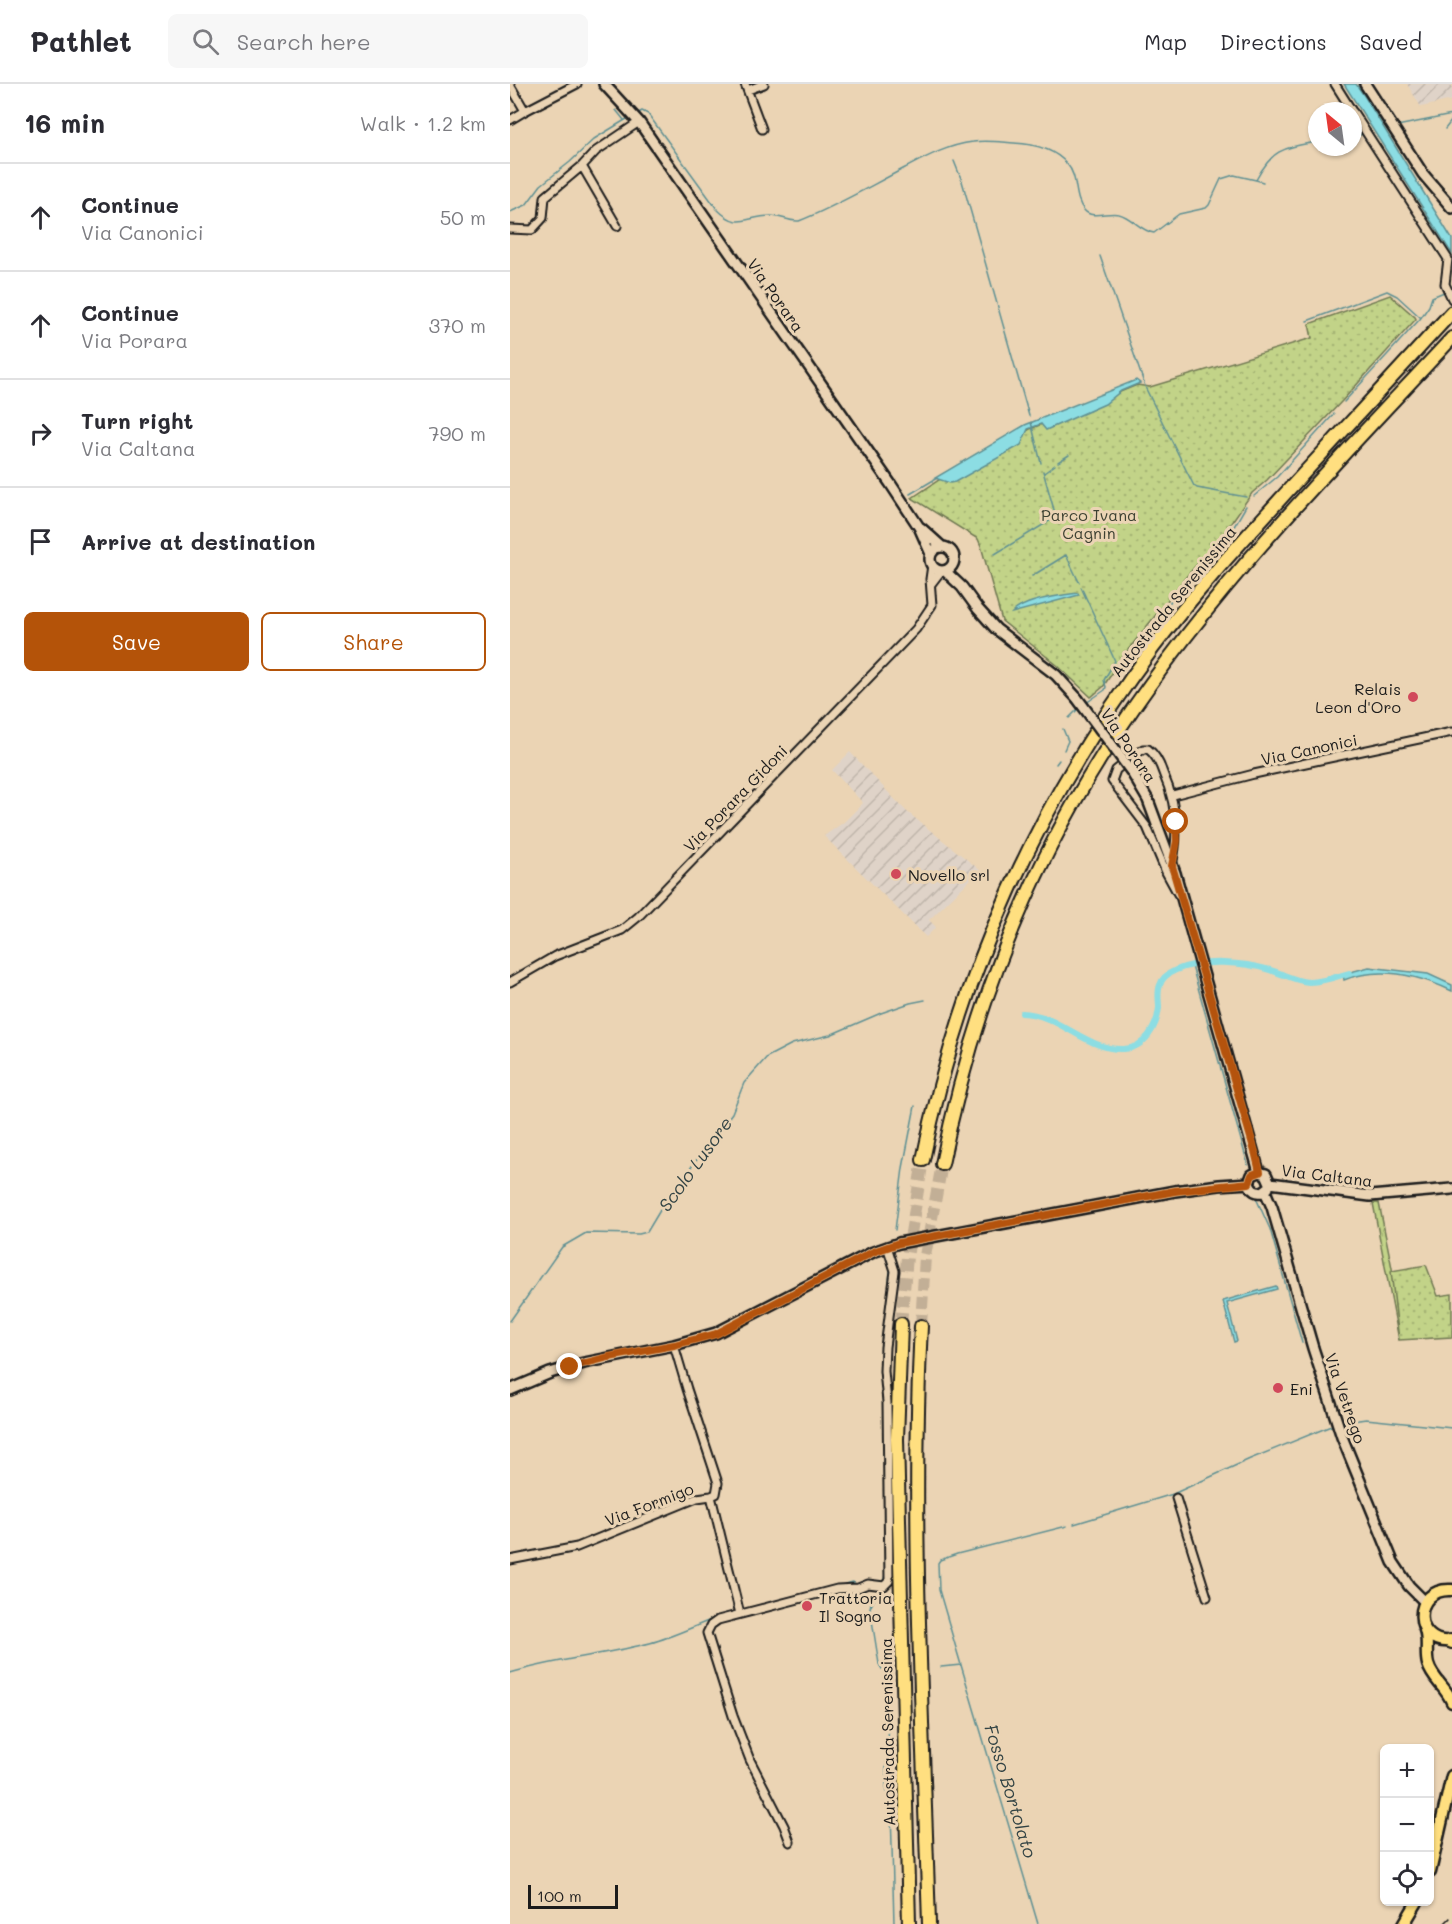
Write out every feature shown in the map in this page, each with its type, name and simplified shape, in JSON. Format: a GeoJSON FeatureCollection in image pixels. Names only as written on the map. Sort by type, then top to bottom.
{"type":"FeatureCollection","features":[{"type":"Feature","properties":{"kind":"highway","name":"Autostrada Serenissima"},"geometry":{"type":"LineString","coordinates":[[923,1160],[932,1113],[953,1036],[991,928],[1036,832],[1093,734],[1136,671],[1187,605],[1250,532],[1452,312]]}},
{"type":"Feature","properties":{"kind":"highway","name":"Autostrada Serenissima"},"geometry":{"type":"LineString","coordinates":[[942,1164],[962,1076],[983,1007],[1010,936],[1066,817],[1106,750],[1168,661],[1233,579],[1311,490],[1452,338]]}},
{"type":"Feature","properties":{"kind":"highway","name":"Autostrada Serenissima"},"geometry":{"type":"LineString","coordinates":[[901,1324],[897,1439],[909,1924]]}},
{"type":"Feature","properties":{"kind":"highway"},"geometry":{"type":"LineString","coordinates":[[921,1326],[918,1380],[918,1510],[929,1924]]}},
{"type":"Feature","properties":{"kind":"main road","name":"Via Porara"},"geometry":{"type":"LineString","coordinates":[[604,84],[637,120],[919,527],[931,554],[932,565]]}},
{"type":"Feature","properties":{"kind":"main road"},"geometry":{"type":"LineString","coordinates":[[1365,84],[1423,174],[1452,208]]}},
{"type":"Feature","properties":{"kind":"main road","name":"Via Porara"},"geometry":{"type":"LineString","coordinates":[[919,527],[941,546],[952,551],[954,557],[946,569],[996,629],[1051,670],[1077,698],[1131,771],[1148,800],[1172,866],[1201,959],[1260,1172]]}},
{"type":"Feature","properties":{"kind":"main road"},"geometry":{"type":"LineString","coordinates":[[931,554],[941,546]]}},
{"type":"Feature","properties":{"kind":"main road"},"geometry":{"type":"LineString","coordinates":[[932,565],[946,569]]}},
{"type":"Feature","properties":{"kind":"main road","name":"Via Caltana"},"geometry":{"type":"LineString","coordinates":[[1268,1187],[1266,1174],[1260,1172],[1252,1175],[1249,1183],[1253,1190],[1261,1193],[1268,1187],[1370,1196],[1452,1189]]}},
{"type":"Feature","properties":{"kind":"main road"},"geometry":{"type":"LineString","coordinates":[[510,1390],[550,1373],[584,1363],[703,1338],[730,1327],[887,1246],[1175,1191],[1249,1183]]}},
{"type":"Feature","properties":{"kind":"main road","name":"Via Vetrego"},"geometry":{"type":"LineString","coordinates":[[1268,1187],[1313,1348],[1342,1437],[1393,1562],[1409,1586],[1425,1602]]}},
{"type":"Feature","properties":{"kind":"main road"},"geometry":{"type":"LineString","coordinates":[[1452,1590],[1440,1591],[1425,1602],[1422,1609],[1429,1668],[1445,1688],[1452,1702]]}},
{"type":"Feature","properties":{"kind":"main road"},"geometry":{"type":"LineString","coordinates":[[1422,1624],[1429,1634],[1440,1641],[1450,1641]]}},
{"type":"Feature","properties":{"kind":"main road"},"geometry":{"type":"LineString","coordinates":[[1427,1656],[1434,1647],[1450,1641]]}},
{"type":"Feature","properties":{"kind":"main road"},"geometry":{"type":"LineString","coordinates":[[1434,1855],[1452,1776]]}},
{"type":"Feature","properties":{"kind":"main road"},"geometry":{"type":"LineString","coordinates":[[1404,1924],[1415,1906]]}},
{"type":"Feature","properties":{"kind":"street"},"geometry":{"type":"LineString","coordinates":[[510,120],[577,84]]}},
{"type":"Feature","properties":{"kind":"street"},"geometry":{"type":"LineString","coordinates":[[762,129],[747,87],[764,84]]}},
{"type":"Feature","properties":{"kind":"street"},"geometry":{"type":"LineString","coordinates":[[1335,84],[1347,102]]}},
{"type":"Feature","properties":{"kind":"street"},"geometry":{"type":"LineString","coordinates":[[510,85],[525,111]]}},
{"type":"Feature","properties":{"kind":"street"},"geometry":{"type":"LineString","coordinates":[[510,229],[532,230],[543,218],[545,197],[596,151],[637,120]]}},
{"type":"Feature","properties":{"kind":"street"},"geometry":{"type":"LineString","coordinates":[[1362,126],[1448,259],[1445,284],[1452,298]]}},
{"type":"Feature","properties":{"kind":"street"},"geometry":{"type":"LineString","coordinates":[[582,166],[617,226]]}},
{"type":"Feature","properties":{"kind":"street","name":"Via Porara Gidoni"},"geometry":{"type":"LineString","coordinates":[[510,982],[555,956],[622,930],[638,917],[916,629],[932,606],[932,565]]}},
{"type":"Feature","properties":{"kind":"street"},"geometry":{"type":"LineString","coordinates":[[931,584],[946,569]]}},
{"type":"Feature","properties":{"kind":"street","name":"Via Canonici"},"geometry":{"type":"LineString","coordinates":[[1173,795],[1254,774],[1452,732]]}},
{"type":"Feature","properties":{"kind":"street"},"geometry":{"type":"LineString","coordinates":[[1172,866],[1177,841],[1173,795],[1155,757],[1148,749],[1140,751],[1116,770],[1113,776],[1115,785],[1147,827],[1166,872],[1185,907]]}},
{"type":"Feature","properties":{"kind":"street"},"geometry":{"type":"LineString","coordinates":[[790,1842],[750,1760],[708,1638],[708,1628],[713,1623],[739,1611],[837,1589],[874,1584],[886,1586],[890,1577],[887,1402],[884,1371],[895,1271],[887,1246]]}},
{"type":"Feature","properties":{"kind":"street","name":"Via Formigo"},"geometry":{"type":"LineString","coordinates":[[510,1560],[577,1547],[697,1498],[716,1494],[718,1483],[674,1345]]}},
{"type":"Feature","properties":{"kind":"street"},"geometry":{"type":"LineString","coordinates":[[711,1496],[739,1611]]}},
{"type":"Feature","properties":{"kind":"street"},"geometry":{"type":"LineString","coordinates":[[1176,1498],[1207,1597]]}},
{"type":"Feature","properties":{"kind":"shaded area"},"geometry":{"type":"Polygon","coordinates":[[[1407,84],[1452,84],[1452,100],[1421,107],[1407,84]]]}},
{"type":"Feature","properties":{"kind":"shaded area"},"geometry":{"type":"Polygon","coordinates":[[[850,752],[906,811],[980,870],[929,920],[936,927],[926,937],[824,836],[844,822],[863,803],[832,770],[850,752]]]}},
{"type":"Feature","properties":{"kind":"green space","name":"Parco Ivana Cagnin"},"geometry":{"type":"Polygon","coordinates":[[[1390,295],[1416,319],[1342,401],[1252,493],[1224,533],[1124,655],[1103,687],[1091,697],[1057,665],[1002,621],[978,539],[912,498],[945,476],[1030,429],[1137,385],[1150,387],[1312,338],[1309,324],[1390,295]]]}},
{"type":"Feature","properties":{"kind":"green space"},"geometry":{"type":"Polygon","coordinates":[[[1373,1203],[1379,1203],[1392,1268],[1399,1340],[1373,1203]]]}},
{"type":"Feature","properties":{"kind":"green space"},"geometry":{"type":"Polygon","coordinates":[[[1426,1265],[1438,1296],[1452,1294],[1452,1337],[1399,1340],[1391,1271],[1426,1265]]]}},
{"type":"Feature","properties":{"kind":"water"},"geometry":{"type":"Polygon","coordinates":[[[1344,84],[1356,84],[1365,97],[1452,239],[1452,254],[1362,112],[1362,102],[1355,102],[1344,84]]]}},
{"type":"Feature","properties":{"kind":"water"},"geometry":{"type":"Polygon","coordinates":[[[1136,380],[1140,383],[1121,391],[1105,404],[1046,430],[1041,424],[1028,429],[1021,445],[955,482],[950,483],[935,478],[1025,425],[1136,380]]]}},
{"type":"Feature","properties":{"kind":"water"},"geometry":{"type":"Polygon","coordinates":[[[1078,593],[1079,595],[1012,613],[1017,608],[1033,601],[1078,593]]]}},
{"type":"Feature","properties":{"kind":"water"},"geometry":{"type":"Polygon","coordinates":[[[1369,967],[1428,974],[1452,985],[1452,991],[1399,974],[1371,974],[1344,980],[1343,974],[1369,967]]]}},
{"type":"Feature","properties":{"kind":"water"},"geometry":{"type":"Polygon","coordinates":[[[1276,1286],[1277,1289],[1227,1303],[1237,1341],[1234,1342],[1223,1301],[1276,1286]]]}},
{"type":"Feature","properties":{"kind":"waterway"},"geometry":{"type":"LineString","coordinates":[[616,110],[624,120]]}},
{"type":"Feature","properties":{"kind":"waterway"},"geometry":{"type":"LineString","coordinates":[[637,114],[642,111],[648,114],[717,209],[725,216],[737,221],[771,216],[799,221],[938,152],[964,144],[988,141],[1028,144],[1056,154],[1071,169],[1078,199],[1087,213],[1119,214],[1144,230],[1154,233],[1179,214],[1206,208],[1221,179],[1234,175],[1256,180],[1274,155],[1288,148],[1308,144]]}},
{"type":"Feature","properties":{"kind":"waterway"},"geometry":{"type":"LineString","coordinates":[[1397,126],[1452,115]]}},
{"type":"Feature","properties":{"kind":"waterway"},"geometry":{"type":"LineString","coordinates":[[510,212],[526,205],[541,185],[594,139],[630,117]]}},
{"type":"Feature","properties":{"kind":"waterway"},"geometry":{"type":"LineString","coordinates":[[1445,129],[1452,120]]}},
{"type":"Feature","properties":{"kind":"waterway"},"geometry":{"type":"LineString","coordinates":[[954,161],[962,181],[1029,416]]}},
{"type":"Feature","properties":{"kind":"waterway"},"geometry":{"type":"LineString","coordinates":[[1256,180],[1263,182]]}},
{"type":"Feature","properties":{"kind":"waterway"},"geometry":{"type":"LineString","coordinates":[[1100,256],[1146,389],[1194,486],[1246,497]]}},
{"type":"Feature","properties":{"kind":"waterway"},"geometry":{"type":"LineString","coordinates":[[1307,321],[1387,291],[1397,296],[1420,317]]}},
{"type":"Feature","properties":{"kind":"waterway"},"geometry":{"type":"LineString","coordinates":[[1344,402],[1420,319],[1432,297],[1444,292]]}},
{"type":"Feature","properties":{"kind":"waterway"},"geometry":{"type":"LineString","coordinates":[[1254,496],[1277,477],[1334,414]]}},
{"type":"Feature","properties":{"kind":"waterway"},"geometry":{"type":"LineString","coordinates":[[1031,422],[1041,463]]}},
{"type":"Feature","properties":{"kind":"waterway"},"geometry":{"type":"LineString","coordinates":[[1058,462],[1069,455]]}},
{"type":"Feature","properties":{"kind":"waterway"},"geometry":{"type":"LineString","coordinates":[[1044,473],[1055,465]]}},
{"type":"Feature","properties":{"kind":"waterway"},"geometry":{"type":"LineString","coordinates":[[995,554],[1056,517],[1043,471]]}},
{"type":"Feature","properties":{"kind":"waterway"},"geometry":{"type":"LineString","coordinates":[[910,494],[937,478]]}},
{"type":"Feature","properties":{"kind":"waterway"},"geometry":{"type":"LineString","coordinates":[[1200,565],[1232,530],[1246,506]]}},
{"type":"Feature","properties":{"kind":"waterway"},"geometry":{"type":"LineString","coordinates":[[1032,576],[1066,555],[1079,582]]}},
{"type":"Feature","properties":{"kind":"waterway"},"geometry":{"type":"LineString","coordinates":[[1127,657],[1188,579]]}},
{"type":"Feature","properties":{"kind":"waterway"},"geometry":{"type":"LineString","coordinates":[[1081,587],[1115,661],[1104,680],[1105,690],[1086,703]]}},
{"type":"Feature","properties":{"kind":"waterway"},"geometry":{"type":"LineString","coordinates":[[1069,718],[1080,707]]}},
{"type":"Feature","properties":{"kind":"waterway"},"geometry":{"type":"LineString","coordinates":[[1063,729],[1068,741],[1064,750]]}},
{"type":"Feature","properties":{"kind":"waterway"},"geometry":{"type":"LineString","coordinates":[[1056,764],[1059,760]]}},
{"type":"Feature","properties":{"kind":"waterway","name":"Scolo Lusore"},"geometry":{"type":"LineString","coordinates":[[1022,1013],[1049,1019],[1097,1044],[1124,1049],[1144,1041],[1153,1029],[1158,1015],[1161,982],[1176,970],[1198,964],[1236,964],[1259,967],[1309,982],[1349,973]]}},
{"type":"Feature","properties":{"kind":"waterway"},"geometry":{"type":"LineString","coordinates":[[1192,966],[1248,1165]]}},
{"type":"Feature","properties":{"kind":"waterway","name":"Scolo Lusore"},"geometry":{"type":"LineString","coordinates":[[510,1321],[562,1247],[586,1233],[639,1234],[647,1232],[665,1202],[732,1113],[744,1083],[767,1057],[792,1044],[830,1035],[881,1013],[925,1000]]}},
{"type":"Feature","properties":{"kind":"waterway"},"geometry":{"type":"LineString","coordinates":[[895,1230],[903,1168],[915,1106]]}},
{"type":"Feature","properties":{"kind":"waterway"},"geometry":{"type":"LineString","coordinates":[[1256,1198],[1270,1229],[1302,1343]]}},
{"type":"Feature","properties":{"kind":"waterway"},"geometry":{"type":"LineString","coordinates":[[887,1308],[890,1270]]}},
{"type":"Feature","properties":{"kind":"waterway"},"geometry":{"type":"LineString","coordinates":[[881,1350],[883,1340]]}},
{"type":"Feature","properties":{"kind":"waterway"},"geometry":{"type":"LineString","coordinates":[[883,1583],[885,1575],[884,1412]]}},
{"type":"Feature","properties":{"kind":"waterway"},"geometry":{"type":"LineString","coordinates":[[1345,1422],[1366,1419],[1452,1428]]}},
{"type":"Feature","properties":{"kind":"waterway"},"geometry":{"type":"LineString","coordinates":[[1074,1524],[1173,1494],[1331,1426]]}},
{"type":"Feature","properties":{"kind":"waterway"},"geometry":{"type":"LineString","coordinates":[[941,1667],[961,1665],[939,1590],[938,1563],[940,1560],[1067,1526]]}},
{"type":"Feature","properties":{"kind":"waterway"},"geometry":{"type":"LineString","coordinates":[[838,1586],[853,1582],[858,1586]]}},
{"type":"Feature","properties":{"kind":"waterway"},"geometry":{"type":"LineString","coordinates":[[862,1589],[871,1603],[879,1664],[882,1669],[887,1669]]}},
{"type":"Feature","properties":{"kind":"waterway"},"geometry":{"type":"LineString","coordinates":[[871,1606],[879,1590]]}},
{"type":"Feature","properties":{"kind":"waterway"},"geometry":{"type":"LineString","coordinates":[[742,1610],[789,1598]]}},
{"type":"Feature","properties":{"kind":"waterway"},"geometry":{"type":"LineString","coordinates":[[510,1673],[650,1643],[737,1611]]}},
{"type":"Feature","properties":{"kind":"waterway","name":"Fosso Bortolato"},"geometry":{"type":"LineString","coordinates":[[961,1665],[1038,1924]]}},
{"type":"Feature","properties":{"kind":"waterway","name":"Fosso Bortolato"},"geometry":{"type":"LineString","coordinates":[[885,1679],[889,1745],[886,1787],[891,1808],[894,1924]]}},
{"type":"Feature","properties":{"kind":"tunnel"},"geometry":{"type":"LineString","coordinates":[[901,1324],[907,1257],[923,1160]]}},
{"type":"Feature","properties":{"kind":"tunnel"},"geometry":{"type":"LineString","coordinates":[[921,1326],[925,1256],[942,1164]]}},
{"type":"Feature","properties":{"kind":"railway"},"geometry":{"type":"LineString","coordinates":[[1444,1924],[1452,1916]]}},
{"type":"Feature","properties":{"kind":"place","name":"Relais Leon d'Oro"},"geometry":{"type":"Point","coordinates":[1413,697]}},
{"type":"Feature","properties":{"kind":"place","name":"Novello srl"},"geometry":{"type":"Point","coordinates":[896,874]}},
{"type":"Feature","properties":{"kind":"place","name":"Eni"},"geometry":{"type":"Point","coordinates":[1278,1388]}},
{"type":"Feature","properties":{"kind":"place","name":"Trattoria Il Sogno"},"geometry":{"type":"Point","coordinates":[807,1606]}},
{"type":"Feature","properties":{"kind":"route"},"geometry":{"type":"LineString","coordinates":[[570,1367],[716,1334],[887,1246],[1175,1191],[1249,1183],[1252,1175],[1260,1172],[1201,959],[1172,866],[1177,841],[1176,822]]}}]}
